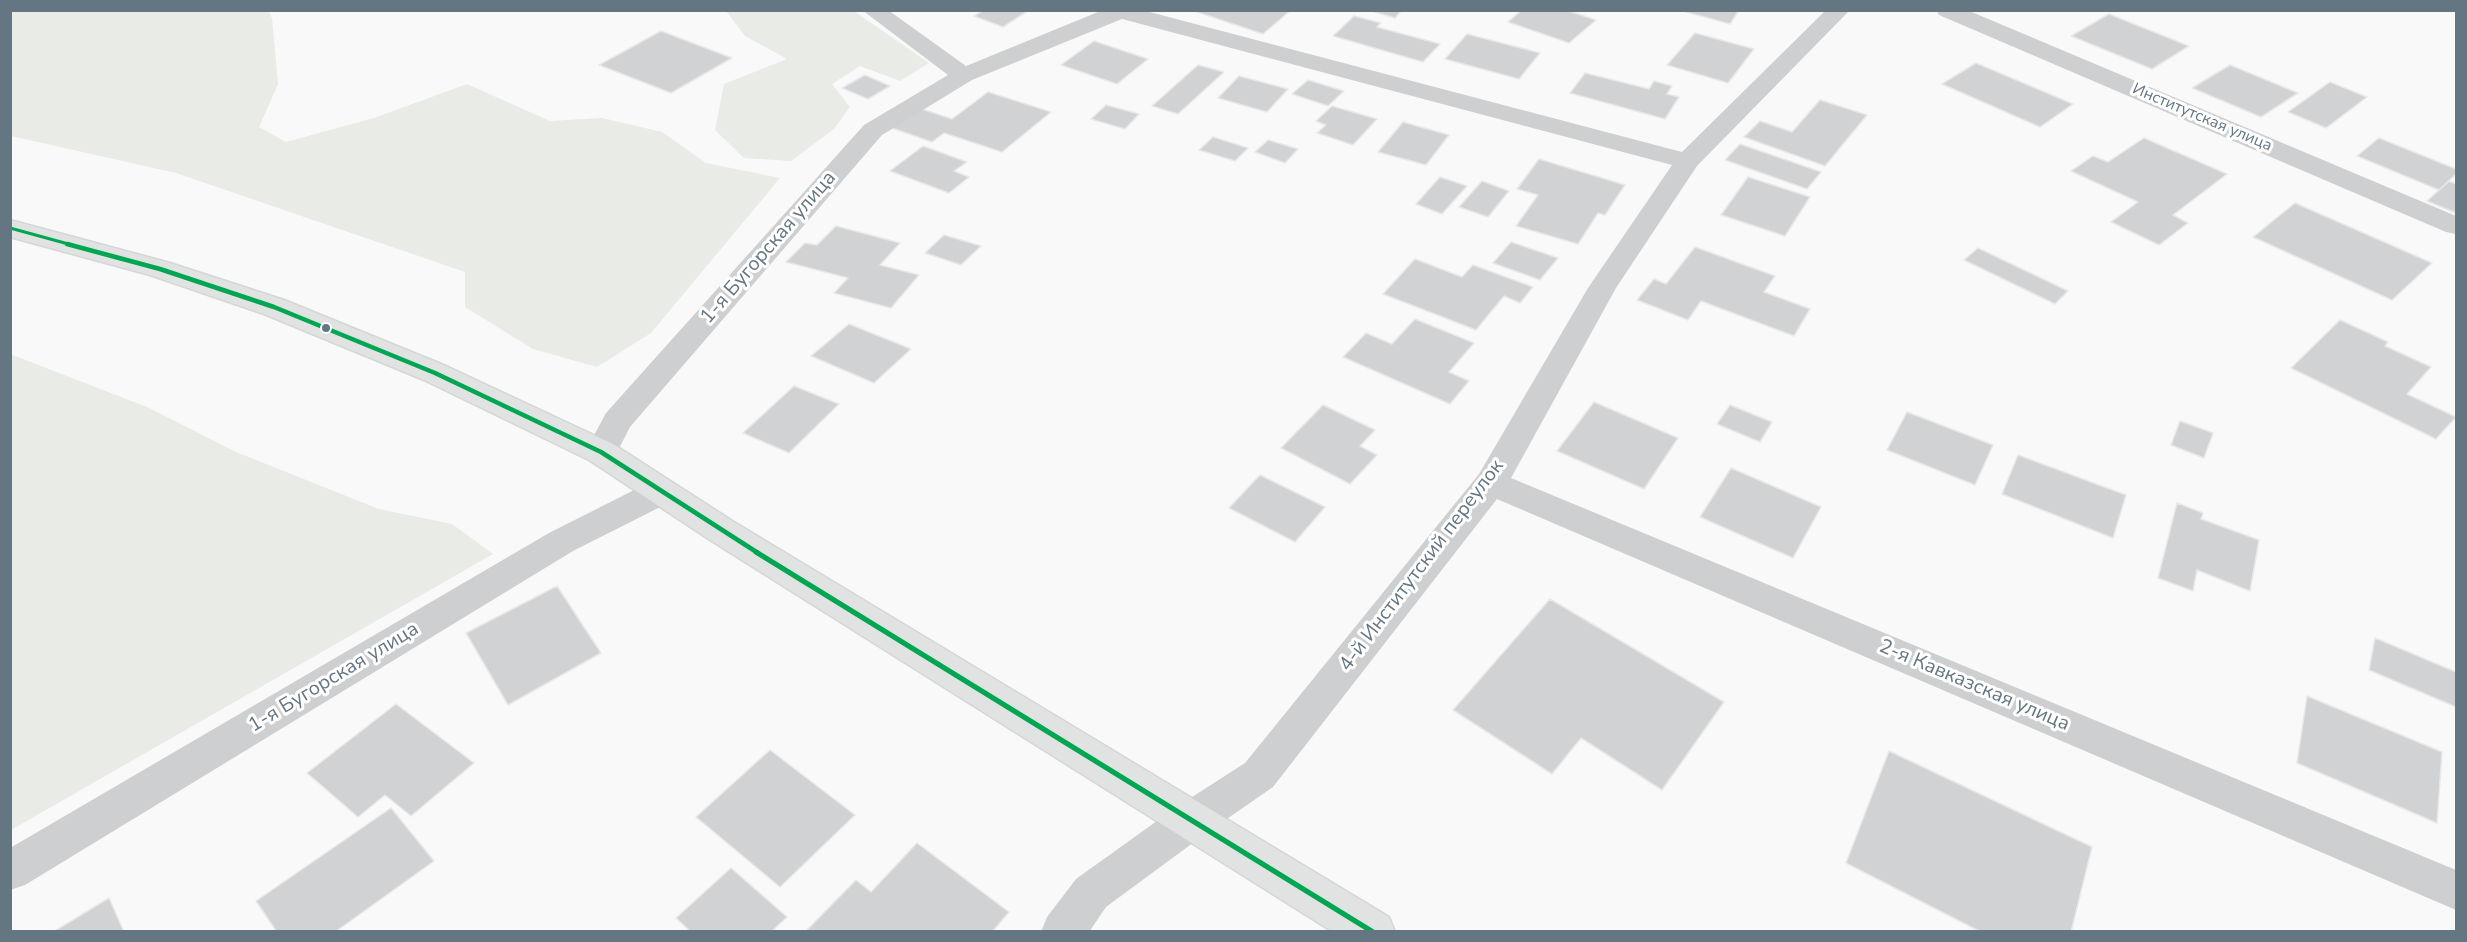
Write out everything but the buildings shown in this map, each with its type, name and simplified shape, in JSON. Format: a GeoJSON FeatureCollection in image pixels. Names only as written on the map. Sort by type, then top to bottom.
{"type":"FeatureCollection","features":[{"type":"Feature","properties":{"kind":"main road"},"geometry":{"type":"LineString","coordinates":[[10,228],[160,268],[274,307],[435,373],[602,452],[1190,821],[1373,932]]}},
{"type":"Feature","properties":{"kind":"street"},"geometry":{"type":"LineString","coordinates":[[873,10],[964,75]]}},
{"type":"Feature","properties":{"kind":"street","name":"4-й Институтский переулок"},"geometry":{"type":"LineString","coordinates":[[1063,932],[1091,893],[1190,821],[1259,775],[1491,483],[1602,288],[1687,161],[1839,10]]}},
{"type":"Feature","properties":{"kind":"street","name":"Институтская улица"},"geometry":{"type":"LineString","coordinates":[[1947,10],[2457,226]]}},
{"type":"Feature","properties":{"kind":"street"},"geometry":{"type":"LineString","coordinates":[[1123,11],[1687,161]]}},
{"type":"Feature","properties":{"kind":"street","name":"1-я Бугорская улица"},"geometry":{"type":"LineString","coordinates":[[602,452],[617,422],[873,130],[964,75],[1123,11]]}},
{"type":"Feature","properties":{"kind":"street","name":"2-я Кавказская улица"},"geometry":{"type":"LineString","coordinates":[[1491,483],[2457,890]]}},
{"type":"Feature","properties":{"kind":"street","name":"1-я Бугорская улица"},"geometry":{"type":"LineString","coordinates":[[10,871],[561,543],[662,491]]}},
{"type":"Feature","properties":{"kind":"shaded area"},"geometry":{"type":"Polygon","coordinates":[[[11,10],[268,11],[272,18],[278,84],[259,127],[286,142],[374,118],[467,84],[550,121],[602,118],[662,132],[706,163],[780,178],[651,333],[597,367],[533,349],[465,307],[465,272],[176,173],[11,136],[11,10]]]}},
{"type":"Feature","properties":{"kind":"shaded area"},"geometry":{"type":"Polygon","coordinates":[[[726,11],[854,11],[929,63],[900,81],[860,66],[832,84],[850,107],[834,129],[791,161],[744,158],[715,130],[724,84],[787,59],[745,36],[726,11]]]}},
{"type":"Feature","properties":{"kind":"shaded area"},"geometry":{"type":"Polygon","coordinates":[[[10,354],[147,407],[236,452],[379,509],[452,524],[493,554],[11,830],[10,354]]]}},
{"type":"Feature","properties":{"kind":"transit line"},"geometry":{"type":"LineString","coordinates":[[10,228],[160,269],[274,307],[435,373],[601,452],[722,531],[1373,932]]}}]}
